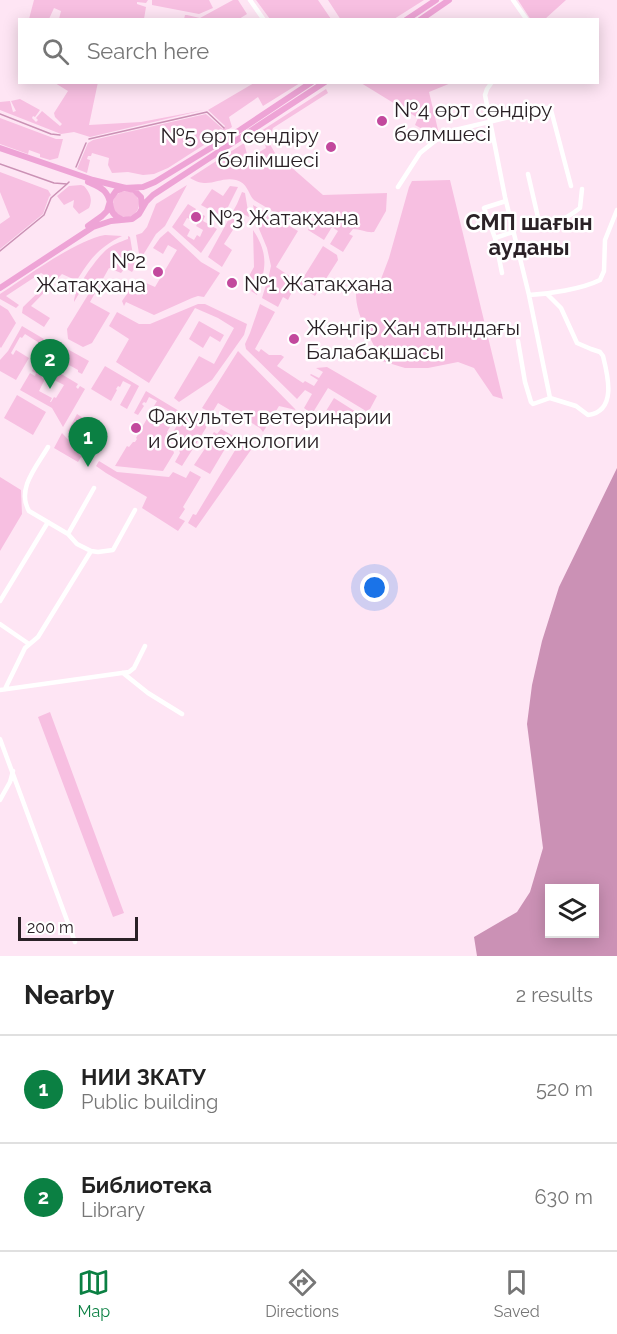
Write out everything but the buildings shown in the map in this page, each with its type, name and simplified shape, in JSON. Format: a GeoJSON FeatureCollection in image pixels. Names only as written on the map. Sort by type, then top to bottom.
{"type":"FeatureCollection","features":[{"type":"Feature","properties":{"kind":"main road"},"geometry":{"type":"LineString","coordinates":[[409,18],[436,0]]}},
{"type":"Feature","properties":{"kind":"main road"},"geometry":{"type":"LineString","coordinates":[[423,18],[449,0]]}},
{"type":"Feature","properties":{"kind":"main road"},"geometry":{"type":"LineString","coordinates":[[0,286],[100,218],[107,211],[114,193],[121,189],[143,187],[155,182],[309,84]]}},
{"type":"Feature","properties":{"kind":"main road"},"geometry":{"type":"LineString","coordinates":[[0,286],[93,227],[107,222],[132,219],[139,214],[146,202],[159,192],[322,84]]}},
{"type":"Feature","properties":{"kind":"main road"},"geometry":{"type":"LineString","coordinates":[[0,150],[93,180],[134,190],[139,194],[142,204],[141,211]]}},
{"type":"Feature","properties":{"kind":"main road"},"geometry":{"type":"LineString","coordinates":[[0,150],[97,186],[106,193],[114,215],[124,220]]}},
{"type":"Feature","properties":{"kind":"street"},"geometry":{"type":"LineString","coordinates":[[250,0],[263,18]]}},
{"type":"Feature","properties":{"kind":"street"},"geometry":{"type":"LineString","coordinates":[[513,0],[525,18]]}},
{"type":"Feature","properties":{"kind":"street"},"geometry":{"type":"LineString","coordinates":[[491,84],[485,95],[550,398]]}},
{"type":"Feature","properties":{"kind":"street"},"geometry":{"type":"LineString","coordinates":[[398,187],[420,153],[440,137],[454,130],[550,108],[571,186]]}},
{"type":"Feature","properties":{"kind":"street"},"geometry":{"type":"LineString","coordinates":[[528,174],[540,226],[559,222],[579,208],[582,189]]}},
{"type":"Feature","properties":{"kind":"street"},"geometry":{"type":"LineString","coordinates":[[502,273],[495,238],[484,208],[506,201]]}},
{"type":"Feature","properties":{"kind":"street"},"geometry":{"type":"LineString","coordinates":[[529,295],[547,294],[600,280],[604,271],[605,240],[617,210]]}},
{"type":"Feature","properties":{"kind":"street"},"geometry":{"type":"LineString","coordinates":[[495,238],[513,232]]}},
{"type":"Feature","properties":{"kind":"street"},"geometry":{"type":"LineString","coordinates":[[518,340],[531,402],[535,404],[550,398],[576,406],[588,415],[604,408],[609,388],[603,356],[600,352],[576,343],[561,308],[547,294]]}},
{"type":"Feature","properties":{"kind":"street"},"geometry":{"type":"LineString","coordinates":[[48,447],[24,489],[26,507],[29,511],[68,534],[77,544],[98,552],[113,550],[135,510]]}},
{"type":"Feature","properties":{"kind":"street"},"geometry":{"type":"LineString","coordinates":[[68,534],[94,488]]}},
{"type":"Feature","properties":{"kind":"street"},"geometry":{"type":"LineString","coordinates":[[0,601],[48,522]]}},
{"type":"Feature","properties":{"kind":"street"},"geometry":{"type":"LineString","coordinates":[[2,689],[25,648],[38,637],[91,551]]}},
{"type":"Feature","properties":{"kind":"street"},"geometry":{"type":"LineString","coordinates":[[0,624],[29,644]]}},
{"type":"Feature","properties":{"kind":"street"},"geometry":{"type":"LineString","coordinates":[[2,689],[123,673],[134,668],[145,646]]}},
{"type":"Feature","properties":{"kind":"street"},"geometry":{"type":"LineString","coordinates":[[123,673],[148,693],[182,714]]}},
{"type":"Feature","properties":{"kind":"street"},"geometry":{"type":"LineString","coordinates":[[0,739],[75,942]]}},
{"type":"Feature","properties":{"kind":"street"},"geometry":{"type":"LineString","coordinates":[[0,800],[12,778],[13,771]]}},
{"type":"Feature","properties":{"kind":"shaded area"},"geometry":{"type":"Polygon","coordinates":[[[34,0],[148,0],[146,3],[137,2],[146,7],[144,18],[59,18],[61,11],[54,8],[49,18],[29,18],[34,0]]]}},
{"type":"Feature","properties":{"kind":"shaded area"},"geometry":{"type":"Polygon","coordinates":[[[152,0],[209,0],[213,8],[199,14],[152,5],[152,0]]]}},
{"type":"Feature","properties":{"kind":"shaded area"},"geometry":{"type":"Polygon","coordinates":[[[233,0],[238,0],[247,14],[241,18],[200,18],[233,0]]]}},
{"type":"Feature","properties":{"kind":"shaded area"},"geometry":{"type":"Polygon","coordinates":[[[256,0],[318,0],[330,18],[269,18],[256,0]]]}},
{"type":"Feature","properties":{"kind":"shaded area"},"geometry":{"type":"Polygon","coordinates":[[[328,0],[424,0],[396,18],[340,18],[328,0]]]}},
{"type":"Feature","properties":{"kind":"shaded area"},"geometry":{"type":"Polygon","coordinates":[[[518,0],[566,0],[546,18],[530,18],[518,0]]]}},
{"type":"Feature","properties":{"kind":"shaded area"},"geometry":{"type":"Polygon","coordinates":[[[185,15],[200,18],[184,18],[185,15]]]}},
{"type":"Feature","properties":{"kind":"shaded area"},"geometry":{"type":"Polygon","coordinates":[[[57,84],[98,84],[89,125],[141,122],[204,110],[90,137],[74,132],[61,134],[0,110],[0,102],[10,101],[13,112],[16,111],[11,101],[20,99],[40,110],[32,118],[36,122],[38,120],[36,118],[42,111],[60,126],[62,124],[54,113],[68,91],[57,84]]]}},
{"type":"Feature","properties":{"kind":"shaded area"},"geometry":{"type":"Polygon","coordinates":[[[252,84],[298,84],[263,106],[258,97],[229,117],[232,127],[168,168],[154,174],[112,173],[108,165],[109,158],[92,153],[87,159],[90,160],[87,173],[77,169],[88,143],[93,140],[206,114],[223,129],[225,126],[208,110],[252,84]]]}},
{"type":"Feature","properties":{"kind":"shaded area"},"geometry":{"type":"Polygon","coordinates":[[[363,84],[449,84],[429,92],[439,134],[433,135],[415,125],[418,118],[363,84]]]}},
{"type":"Feature","properties":{"kind":"shaded area"},"geometry":{"type":"Polygon","coordinates":[[[326,89],[328,93],[273,128],[268,141],[275,153],[323,195],[387,193],[386,211],[374,232],[353,229],[349,234],[353,236],[343,252],[330,244],[338,231],[332,227],[324,240],[308,230],[315,218],[308,214],[300,227],[254,200],[240,181],[230,179],[203,183],[190,178],[244,143],[247,154],[251,157],[266,148],[261,131],[326,89]]]}},
{"type":"Feature","properties":{"kind":"shaded area"},"geometry":{"type":"Polygon","coordinates":[[[0,118],[56,139],[63,139],[58,158],[50,160],[29,150],[28,154],[0,144],[0,118]]]}},
{"type":"Feature","properties":{"kind":"shaded area"},"geometry":{"type":"Polygon","coordinates":[[[0,172],[48,190],[51,195],[43,214],[0,249],[0,224],[10,217],[0,192],[0,172]]]}},
{"type":"Feature","properties":{"kind":"shaded area"},"geometry":{"type":"Polygon","coordinates":[[[450,180],[503,399],[493,396],[474,368],[458,362],[428,368],[405,368],[382,361],[358,310],[356,292],[381,279],[412,181],[450,180]]]}},
{"type":"Feature","properties":{"kind":"shaded area"},"geometry":{"type":"Polygon","coordinates":[[[81,185],[88,191],[91,202],[89,208],[79,214],[73,207],[74,200],[64,205],[57,196],[69,186],[81,185]]]}},
{"type":"Feature","properties":{"kind":"shaded area"},"geometry":{"type":"Polygon","coordinates":[[[187,185],[165,226],[156,234],[140,260],[136,235],[142,233],[147,227],[156,204],[187,185]]]}},
{"type":"Feature","properties":{"kind":"shaded area"},"geometry":{"type":"Polygon","coordinates":[[[230,186],[238,187],[223,217],[201,205],[212,189],[223,196],[230,186]]]}},
{"type":"Feature","properties":{"kind":"shaded area"},"geometry":{"type":"Polygon","coordinates":[[[126,191],[135,195],[139,204],[135,213],[126,217],[117,213],[113,204],[117,195],[126,191]]]}},
{"type":"Feature","properties":{"kind":"shaded area"},"geometry":{"type":"Polygon","coordinates":[[[242,192],[245,193],[249,217],[243,214],[224,244],[232,250],[222,267],[208,257],[242,192]]]}},
{"type":"Feature","properties":{"kind":"shaded area"},"geometry":{"type":"Polygon","coordinates":[[[188,204],[196,209],[183,225],[190,230],[187,236],[194,240],[197,235],[200,237],[203,230],[196,226],[203,215],[205,216],[203,221],[217,229],[201,253],[172,227],[188,204]]]}},
{"type":"Feature","properties":{"kind":"shaded area"},"geometry":{"type":"Polygon","coordinates":[[[253,205],[298,231],[276,267],[300,283],[323,246],[337,255],[338,260],[315,296],[296,284],[288,300],[283,297],[278,307],[262,298],[271,266],[253,205]]]}},
{"type":"Feature","properties":{"kind":"shaded area"},"geometry":{"type":"Polygon","coordinates":[[[253,230],[264,254],[264,269],[257,295],[251,291],[256,282],[249,276],[254,267],[253,230]]]}},
{"type":"Feature","properties":{"kind":"shaded area"},"geometry":{"type":"Polygon","coordinates":[[[168,231],[201,262],[220,273],[204,297],[192,298],[154,315],[126,302],[124,306],[122,301],[132,287],[146,283],[155,287],[177,250],[168,245],[163,254],[153,248],[168,231]]]}},
{"type":"Feature","properties":{"kind":"shaded area"},"geometry":{"type":"Polygon","coordinates":[[[105,235],[122,236],[97,253],[85,267],[69,294],[65,292],[73,279],[62,274],[31,306],[50,318],[44,327],[22,313],[23,307],[52,279],[41,273],[6,296],[19,305],[16,308],[0,299],[0,294],[51,260],[80,244],[105,235]]]}},
{"type":"Feature","properties":{"kind":"shaded area"},"geometry":{"type":"Polygon","coordinates":[[[128,236],[135,267],[132,272],[125,268],[121,273],[109,268],[90,302],[110,313],[92,343],[83,347],[68,339],[67,329],[91,290],[84,285],[74,302],[75,296],[86,275],[102,254],[111,246],[128,239],[128,236]]]}},
{"type":"Feature","properties":{"kind":"shaded area"},"geometry":{"type":"Polygon","coordinates":[[[198,304],[205,304],[247,324],[244,335],[212,380],[179,402],[174,398],[199,356],[214,364],[234,328],[195,308],[149,383],[116,362],[129,339],[109,326],[117,312],[139,324],[150,324],[198,304]]]}},
{"type":"Feature","properties":{"kind":"shaded area"},"geometry":{"type":"Polygon","coordinates":[[[260,304],[275,312],[255,349],[259,352],[261,349],[269,355],[281,355],[284,357],[277,366],[303,383],[305,381],[314,386],[318,380],[310,375],[319,378],[323,372],[316,368],[327,367],[377,396],[370,409],[366,411],[328,388],[312,414],[304,408],[312,394],[305,390],[297,399],[246,349],[245,344],[260,304]]]}},
{"type":"Feature","properties":{"kind":"shaded area"},"geometry":{"type":"Polygon","coordinates":[[[0,305],[8,310],[16,323],[1,348],[0,347],[0,305]]]}},
{"type":"Feature","properties":{"kind":"shaded area"},"geometry":{"type":"Polygon","coordinates":[[[199,321],[224,335],[220,342],[210,336],[203,348],[189,339],[199,321]]]}},
{"type":"Feature","properties":{"kind":"shaded area"},"geometry":{"type":"Polygon","coordinates":[[[22,326],[44,339],[41,344],[25,334],[22,338],[20,337],[11,353],[13,355],[16,350],[29,358],[16,380],[0,371],[0,360],[8,351],[22,326]]]}},
{"type":"Feature","properties":{"kind":"shaded area"},"geometry":{"type":"Polygon","coordinates":[[[51,340],[89,361],[82,374],[45,350],[51,340]]]}},
{"type":"Feature","properties":{"kind":"shaded area"},"geometry":{"type":"Polygon","coordinates":[[[238,351],[296,410],[279,406],[263,432],[218,403],[212,413],[202,408],[238,351]]]}},
{"type":"Feature","properties":{"kind":"shaded area"},"geometry":{"type":"Polygon","coordinates":[[[38,360],[54,372],[51,378],[44,374],[42,378],[45,379],[39,391],[52,398],[50,402],[54,397],[56,398],[64,385],[54,380],[58,372],[78,384],[76,387],[78,389],[80,386],[85,389],[63,427],[52,408],[20,390],[30,373],[35,376],[36,373],[32,371],[38,360]]]}},
{"type":"Feature","properties":{"kind":"shaded area"},"geometry":{"type":"Polygon","coordinates":[[[105,366],[139,386],[127,409],[120,405],[131,385],[123,381],[116,389],[111,401],[91,389],[105,366]]]}},
{"type":"Feature","properties":{"kind":"shaded area"},"geometry":{"type":"Polygon","coordinates":[[[146,391],[179,411],[167,432],[174,453],[163,471],[115,466],[127,446],[129,447],[137,439],[153,408],[155,412],[167,419],[172,413],[159,406],[157,409],[154,406],[157,401],[149,397],[146,403],[142,404],[144,406],[138,415],[134,413],[146,391]]]}},
{"type":"Feature","properties":{"kind":"shaded area"},"geometry":{"type":"Polygon","coordinates":[[[17,395],[46,412],[33,435],[4,418],[17,395]]]}},
{"type":"Feature","properties":{"kind":"shaded area"},"geometry":{"type":"Polygon","coordinates":[[[334,398],[364,417],[358,425],[338,413],[336,416],[326,411],[334,398]]]}},
{"type":"Feature","properties":{"kind":"shaded area"},"geometry":{"type":"Polygon","coordinates":[[[185,413],[207,421],[206,428],[182,466],[175,462],[180,453],[173,432],[185,413]]]}},
{"type":"Feature","properties":{"kind":"shaded area"},"geometry":{"type":"Polygon","coordinates":[[[77,414],[93,424],[80,445],[68,431],[77,414]]]}},
{"type":"Feature","properties":{"kind":"shaded area"},"geometry":{"type":"Polygon","coordinates":[[[221,429],[253,447],[196,528],[188,523],[193,514],[196,515],[237,447],[229,442],[210,474],[194,465],[214,432],[217,434],[221,429]]]}},
{"type":"Feature","properties":{"kind":"shaded area"},"geometry":{"type":"Polygon","coordinates":[[[62,433],[77,449],[91,457],[88,461],[81,457],[78,462],[54,448],[62,433]]]}},
{"type":"Feature","properties":{"kind":"shaded area"},"geometry":{"type":"Polygon","coordinates":[[[99,461],[117,472],[169,477],[173,472],[186,478],[190,471],[201,477],[183,507],[185,509],[179,518],[185,521],[178,531],[142,508],[147,497],[96,466],[99,461]]]}},
{"type":"Feature","properties":{"kind":"shaded area"},"geometry":{"type":"Polygon","coordinates":[[[617,468],[617,956],[477,956],[474,937],[517,912],[530,892],[543,848],[527,724],[532,685],[542,641],[559,587],[617,468]]]}},
{"type":"Feature","properties":{"kind":"shaded area"},"geometry":{"type":"Polygon","coordinates":[[[0,477],[21,490],[22,514],[0,551],[0,477]]]}},
{"type":"Feature","properties":{"kind":"shaded area"},"geometry":{"type":"Polygon","coordinates":[[[50,712],[124,913],[113,917],[38,717],[50,712]]]}},
{"type":"Feature","properties":{"kind":"waterway"},"geometry":{"type":"LineString","coordinates":[[89,139],[207,112],[224,128]]}},
{"type":"Feature","properties":{"kind":"waterway"},"geometry":{"type":"LineString","coordinates":[[0,114],[51,134],[60,135]]}},
{"type":"Feature","properties":{"kind":"waterway"},"geometry":{"type":"LineString","coordinates":[[76,167],[86,143]]}},
{"type":"Feature","properties":{"kind":"waterway"},"geometry":{"type":"LineString","coordinates":[[0,164],[54,183],[67,184],[69,182]]}},
{"type":"Feature","properties":{"kind":"waterway"},"geometry":{"type":"LineString","coordinates":[[0,251],[44,215],[51,198],[67,184]]}},
{"type":"Feature","properties":{"kind":"place","name":"№4 өрт сөндіру бөлмшесі"},"geometry":{"type":"Point","coordinates":[382,121]}},
{"type":"Feature","properties":{"kind":"place","name":"№5 өрт сөндіру бөлімшесі"},"geometry":{"type":"Point","coordinates":[331,147]}},
{"type":"Feature","properties":{"kind":"place","name":"№3 Жатақхана"},"geometry":{"type":"Point","coordinates":[196,217]}},
{"type":"Feature","properties":{"kind":"place","name":"№2 Жатақхана"},"geometry":{"type":"Point","coordinates":[158,272]}},
{"type":"Feature","properties":{"kind":"place","name":"№1 Жатақхана"},"geometry":{"type":"Point","coordinates":[232,283]}},
{"type":"Feature","properties":{"kind":"place","name":"Жәңгір Хан атындағы Балабақшасы"},"geometry":{"type":"Point","coordinates":[294,339]}},
{"type":"Feature","properties":{"kind":"place","name":"Библиотека"},"geometry":{"type":"Point","coordinates":[50,389]}},
{"type":"Feature","properties":{"kind":"place","name":"Факультет ветеринарии и биотехнологии"},"geometry":{"type":"Point","coordinates":[136,428]}},
{"type":"Feature","properties":{"kind":"place","name":"НИИ ЗКАТУ"},"geometry":{"type":"Point","coordinates":[88,467]}},
{"type":"Feature","properties":{"kind":"district","name":"СМП шағын ауданы"},"geometry":{"type":"Point","coordinates":[529,234]}}]}
